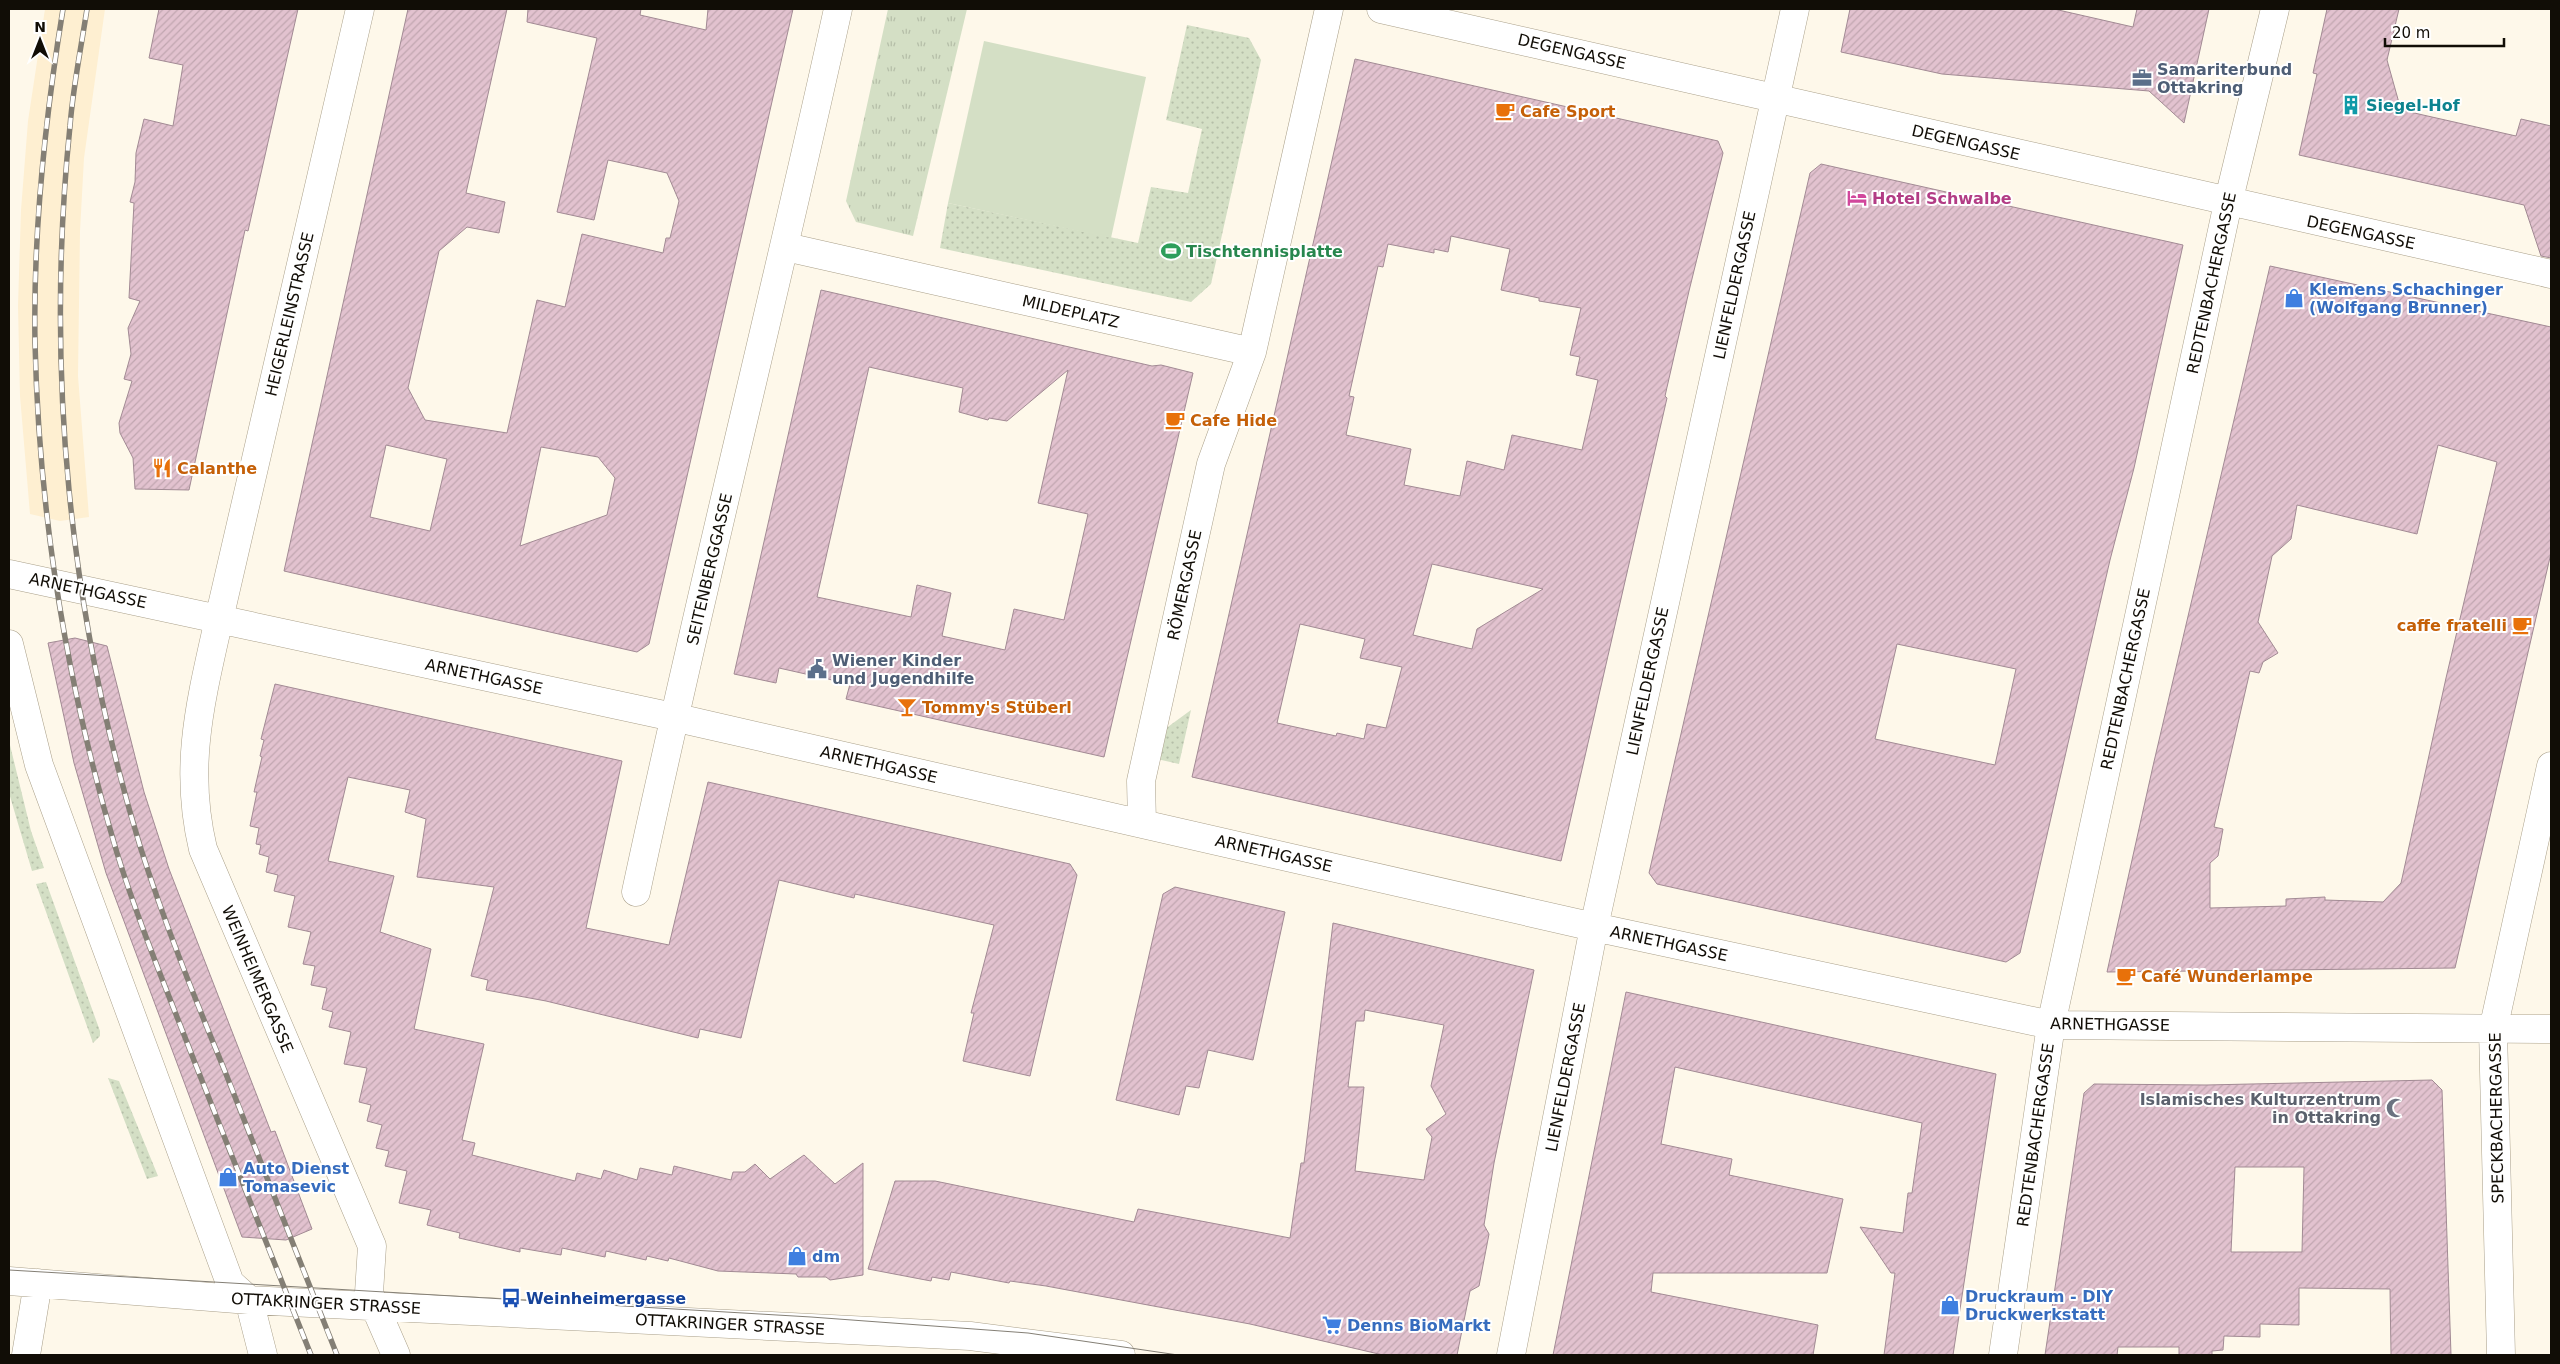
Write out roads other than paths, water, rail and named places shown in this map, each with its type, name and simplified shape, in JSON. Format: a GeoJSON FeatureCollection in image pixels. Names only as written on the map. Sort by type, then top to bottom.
{"type":"FeatureCollection","features":[{"type":"Feature","properties":{"kind":"street","name":"HEIGERLEINSTRASSE"},"geometry":{"type":"LineString","coordinates":[[219,618],[360,9]]}},
{"type":"Feature","properties":{"kind":"street"},"geometry":{"type":"LineString","coordinates":[[786,247],[838,9]]}},
{"type":"Feature","properties":{"kind":"street"},"geometry":{"type":"LineString","coordinates":[[1252,352],[1329,9]]}},
{"type":"Feature","properties":{"kind":"street","name":"DEGENGASSE"},"geometry":{"type":"LineString","coordinates":[[1382,9],[2551,274]]}},
{"type":"Feature","properties":{"kind":"street","name":"LIENFELDERGASSE"},"geometry":{"type":"LineString","coordinates":[[1511,1355],[1594,927],[1774,97],[1795,9]]}},
{"type":"Feature","properties":{"kind":"street","name":"REDTENBACHERGASSE"},"geometry":{"type":"LineString","coordinates":[[2003,1355],[2051,1025],[2228,202],[2275,9]]}},
{"type":"Feature","properties":{"kind":"street","name":"MILDEPLATZ"},"geometry":{"type":"LineString","coordinates":[[786,247],[1252,352]]}},
{"type":"Feature","properties":{"kind":"street","name":"SEITENBERGGASSE"},"geometry":{"type":"LineString","coordinates":[[636,892],[673,717],[786,247]]}},
{"type":"Feature","properties":{"kind":"street","name":"RÖMERGASSE"},"geometry":{"type":"LineString","coordinates":[[1142,823],[1141,781],[1210,464],[1252,352]]}},
{"type":"Feature","properties":{"kind":"street","name":"ARNETHGASSE"},"geometry":{"type":"LineString","coordinates":[[9,574],[673,717],[1594,927],[2051,1025],[2551,1029]]}},
{"type":"Feature","properties":{"kind":"street","name":"WEINHEIMERGASSE"},"geometry":{"type":"LineString","coordinates":[[219,618],[195,741],[192,771],[197,824],[203,849],[372,1246],[372,1298],[396,1355]]}},
{"type":"Feature","properties":{"kind":"street"},"geometry":{"type":"LineString","coordinates":[[9,644],[39,765],[230,1283],[249,1300],[263,1355]]}},
{"type":"Feature","properties":{"kind":"street","name":"SPECKBACHERGASSE"},"geometry":{"type":"LineString","coordinates":[[2501,1355],[2493,1030],[2551,766]]}},
{"type":"Feature","properties":{"kind":"street","name":"OTTAKRINGER STRASSE"},"geometry":{"type":"LineString","coordinates":[[9,1281],[249,1300],[372,1298],[970,1336],[1024,1348],[1121,1355]]}},
{"type":"Feature","properties":{"kind":"street"},"geometry":{"type":"LineString","coordinates":[[26,1355],[38,1283]]}},
{"type":"Feature","properties":{"kind":"tram line"},"geometry":{"type":"LineString","coordinates":[[9,1270],[811,1317],[1028,1333],[1178,1355]]}},
{"type":"Feature","properties":{"kind":"railway"},"geometry":{"type":"LineString","coordinates":[[63,9],[46,133],[38,217],[35,343],[42,472],[59,601],[70,664],[99,791],[135,906],[311,1355]]}},
{"type":"Feature","properties":{"kind":"railway"},"geometry":{"type":"LineString","coordinates":[[87,9],[70,126],[63,217],[60,308],[62,399],[69,490],[80,580],[96,669],[116,758],[140,846],[159,903],[337,1355]]}},
{"type":"Feature","properties":{"kind":"place","name":"Samariterbund Ottakring"},"geometry":{"type":"Point","coordinates":[2142,78]}},
{"type":"Feature","properties":{"kind":"place","name":"Siegel-Hof"},"geometry":{"type":"Point","coordinates":[2351,105]}},
{"type":"Feature","properties":{"kind":"place","name":"Cafe Sport"},"geometry":{"type":"Point","coordinates":[1505,111]}},
{"type":"Feature","properties":{"kind":"place","name":"Hotel Schwalbe"},"geometry":{"type":"Point","coordinates":[1857,198]}},
{"type":"Feature","properties":{"kind":"place","name":"Tischtennisplatte"},"geometry":{"type":"Point","coordinates":[1171,251]}},
{"type":"Feature","properties":{"kind":"place","name":"Klemens Schachinger (Wolfgang Brunner)"},"geometry":{"type":"Point","coordinates":[2294,298]}},
{"type":"Feature","properties":{"kind":"place","name":"Cafe Hide"},"geometry":{"type":"Point","coordinates":[1175,420]}},
{"type":"Feature","properties":{"kind":"place","name":"Calanthe"},"geometry":{"type":"Point","coordinates":[162,468]}},
{"type":"Feature","properties":{"kind":"place","name":"caffe fratelli"},"geometry":{"type":"Point","coordinates":[2522,625]}},
{"type":"Feature","properties":{"kind":"place","name":"Wiener Kinder und Jugendhilfe"},"geometry":{"type":"Point","coordinates":[817,669]}},
{"type":"Feature","properties":{"kind":"place","name":"Tommy's Stüberl"},"geometry":{"type":"Point","coordinates":[907,707]}},
{"type":"Feature","properties":{"kind":"place","name":"Café Wunderlampe"},"geometry":{"type":"Point","coordinates":[2126,976]}},
{"type":"Feature","properties":{"kind":"place","name":"Islamisches Kulturzentrum in Ottakring"},"geometry":{"type":"Point","coordinates":[2396,1108]}},
{"type":"Feature","properties":{"kind":"place","name":"Auto Dienst Tomasevic"},"geometry":{"type":"Point","coordinates":[228,1177]}},
{"type":"Feature","properties":{"kind":"place","name":"dm"},"geometry":{"type":"Point","coordinates":[797,1256]}},
{"type":"Feature","properties":{"kind":"place","name":"Weinheimergasse"},"geometry":{"type":"Point","coordinates":[511,1298]}},
{"type":"Feature","properties":{"kind":"place","name":"Druckraum - DIY Druckwerkstatt"},"geometry":{"type":"Point","coordinates":[1950,1305]}},
{"type":"Feature","properties":{"kind":"place","name":"Denns BioMarkt"},"geometry":{"type":"Point","coordinates":[1332,1325]}}]}
